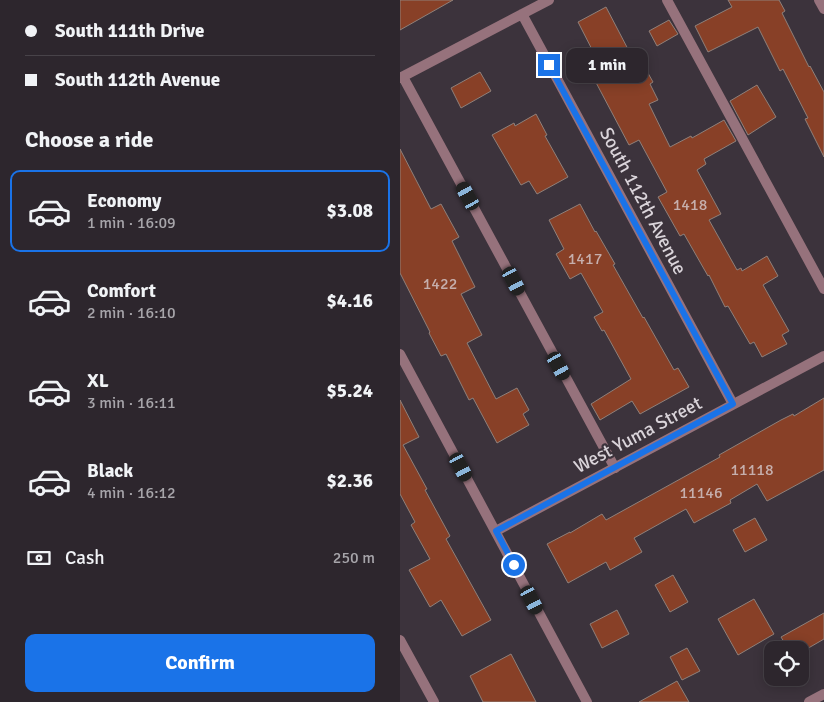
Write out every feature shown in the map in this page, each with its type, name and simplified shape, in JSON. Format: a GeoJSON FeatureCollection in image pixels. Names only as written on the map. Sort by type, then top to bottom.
{"type":"FeatureCollection","features":[{"type":"Feature","properties":{"kind":"street"},"geometry":{"type":"LineString","coordinates":[[549,0],[402,78],[615,468]]}},
{"type":"Feature","properties":{"kind":"street"},"geometry":{"type":"LineString","coordinates":[[667,0],[824,289]]}},
{"type":"Feature","properties":{"kind":"street"},"geometry":{"type":"LineString","coordinates":[[819,0],[824,9]]}},
{"type":"Feature","properties":{"kind":"street","name":"South 112th Avenue"},"geometry":{"type":"LineString","coordinates":[[522,14],[733,404]]}},
{"type":"Feature","properties":{"kind":"street"},"geometry":{"type":"LineString","coordinates":[[400,354],[588,702]]}},
{"type":"Feature","properties":{"kind":"street","name":"West Yuma Street"},"geometry":{"type":"LineString","coordinates":[[496,531],[824,356]]}},
{"type":"Feature","properties":{"kind":"street"},"geometry":{"type":"LineString","coordinates":[[400,640],[434,702]]}},
{"type":"Feature","properties":{"kind":"street"},"geometry":{"type":"LineString","coordinates":[[809,702],[824,694]]}},
{"type":"Feature","properties":{"kind":"building"},"geometry":{"type":"Polygon","coordinates":[[[400,0],[453,0],[400,30],[400,0]]]}},
{"type":"Feature","properties":{"kind":"building"},"geometry":{"type":"Polygon","coordinates":[[[728,0],[779,0],[785,11],[782,13],[809,67],[824,92],[824,157],[805,119],[808,118],[783,69],[780,71],[758,27],[708,52],[695,26],[732,7],[728,0]]]}},
{"type":"Feature","properties":{"kind":"building"},"geometry":{"type":"Polygon","coordinates":[[[606,7],[630,53],[635,50],[653,82],[650,84],[658,100],[649,104],[670,147],[691,136],[692,138],[724,120],[736,141],[704,159],[706,164],[697,170],[721,214],[709,220],[737,270],[741,268],[742,271],[767,256],[778,276],[763,285],[789,331],[782,335],[787,344],[762,357],[754,342],[750,344],[728,306],[725,307],[709,275],[684,234],[680,236],[658,197],[667,192],[639,140],[629,145],[592,75],[602,69],[578,22],[606,7]]]}},
{"type":"Feature","properties":{"kind":"building"},"geometry":{"type":"Polygon","coordinates":[[[669,20],[678,34],[657,46],[649,31],[669,20]]]}},
{"type":"Feature","properties":{"kind":"building"},"geometry":{"type":"Polygon","coordinates":[[[480,72],[491,91],[461,108],[451,88],[480,72]]]}},
{"type":"Feature","properties":{"kind":"building"},"geometry":{"type":"Polygon","coordinates":[[[757,85],[776,117],[748,135],[730,101],[757,85]]]}},
{"type":"Feature","properties":{"kind":"building"},"geometry":{"type":"Polygon","coordinates":[[[536,114],[547,135],[545,136],[568,177],[537,194],[529,181],[521,185],[492,135],[514,123],[515,126],[536,114]]]}},
{"type":"Feature","properties":{"kind":"building"},"geometry":{"type":"Polygon","coordinates":[[[400,149],[431,209],[441,204],[459,237],[452,241],[475,287],[461,294],[482,335],[467,343],[496,399],[517,388],[529,410],[523,414],[529,425],[497,443],[473,398],[469,400],[446,354],[441,356],[400,273],[400,149]]]}},
{"type":"Feature","properties":{"kind":"building"},"geometry":{"type":"Polygon","coordinates":[[[580,204],[615,264],[613,265],[643,318],[674,370],[678,368],[689,387],[640,414],[632,401],[600,420],[591,404],[631,379],[604,330],[602,331],[594,317],[603,312],[581,273],[570,279],[556,254],[564,249],[549,220],[580,204]]]}},
{"type":"Feature","properties":{"kind":"building"},"geometry":{"type":"Polygon","coordinates":[[[824,398],[824,470],[767,501],[757,484],[730,500],[731,503],[694,523],[686,509],[634,538],[642,552],[610,570],[606,562],[568,583],[547,544],[602,514],[606,520],[720,457],[719,455],[781,420],[793,414],[794,416],[824,398]]]}},
{"type":"Feature","properties":{"kind":"building"},"geometry":{"type":"Polygon","coordinates":[[[400,400],[419,437],[403,445],[450,536],[446,539],[491,620],[462,636],[441,600],[430,607],[409,570],[430,559],[411,525],[415,522],[400,494],[400,400]]]}},
{"type":"Feature","properties":{"kind":"building"},"geometry":{"type":"Polygon","coordinates":[[[755,518],[767,540],[745,552],[733,530],[755,518]]]}},
{"type":"Feature","properties":{"kind":"building"},"geometry":{"type":"Polygon","coordinates":[[[673,575],[688,602],[670,612],[655,585],[673,575]]]}},
{"type":"Feature","properties":{"kind":"building"},"geometry":{"type":"Polygon","coordinates":[[[754,599],[774,634],[738,655],[718,619],[754,599]]]}},
{"type":"Feature","properties":{"kind":"building"},"geometry":{"type":"Polygon","coordinates":[[[617,610],[629,634],[602,648],[590,624],[617,610]]]}},
{"type":"Feature","properties":{"kind":"building"},"geometry":{"type":"Polygon","coordinates":[[[824,613],[824,639],[809,648],[809,641],[783,641],[781,637],[824,613]]]}},
{"type":"Feature","properties":{"kind":"building"},"geometry":{"type":"Polygon","coordinates":[[[687,648],[700,671],[682,680],[670,657],[687,648]]]}},
{"type":"Feature","properties":{"kind":"building"},"geometry":{"type":"Polygon","coordinates":[[[511,654],[536,702],[483,702],[470,676],[511,654]]]}},
{"type":"Feature","properties":{"kind":"building"},"geometry":{"type":"Polygon","coordinates":[[[677,681],[689,702],[639,702],[677,681]]]}},
{"type":"Feature","properties":{"kind":"route"},"geometry":{"type":"LineString","coordinates":[[514,565],[496,531],[733,404],[549,65]]}}]}
